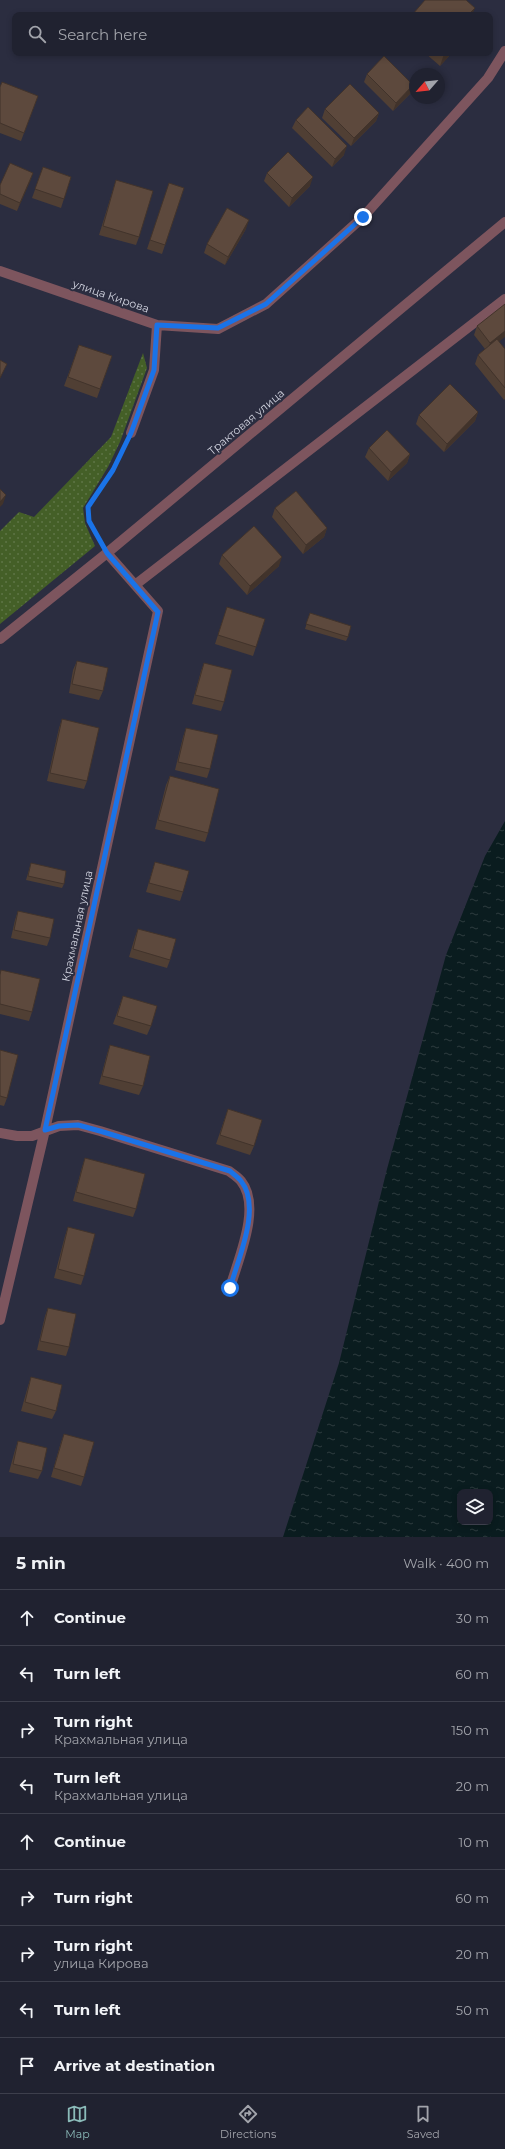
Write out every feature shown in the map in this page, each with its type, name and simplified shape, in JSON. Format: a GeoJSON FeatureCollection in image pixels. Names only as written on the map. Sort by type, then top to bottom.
{"type":"FeatureCollection","features":[{"type":"Feature","properties":{"kind":"street","name":"улица Кирова"},"geometry":{"type":"LineString","coordinates":[[0,271],[157,325],[218,328],[266,304],[363,217],[488,78],[505,51]]}},
{"type":"Feature","properties":{"kind":"street","name":"Трактовая улица"},"geometry":{"type":"LineString","coordinates":[[0,639],[107,553],[505,222]]}},
{"type":"Feature","properties":{"kind":"street"},"geometry":{"type":"LineString","coordinates":[[136,585],[505,299]]}},
{"type":"Feature","properties":{"kind":"street"},"geometry":{"type":"LineString","coordinates":[[131,433],[154,370],[157,325]]}},
{"type":"Feature","properties":{"kind":"street","name":"Крахмальная улица"},"geometry":{"type":"LineString","coordinates":[[0,1320],[45,1130],[158,612],[107,553]]}},
{"type":"Feature","properties":{"kind":"street"},"geometry":{"type":"LineString","coordinates":[[0,1133],[17,1136],[32,1136],[59,1126],[78,1125],[230,1171],[241,1181],[247,1191],[250,1212],[230,1288]]}},
{"type":"Feature","properties":{"kind":"path"},"geometry":{"type":"LineString","coordinates":[[107,553],[89,521],[88,507],[113,470],[131,433]]}},
{"type":"Feature","properties":{"kind":"green space"},"geometry":{"type":"Polygon","coordinates":[[[143,353],[147,368],[120,442],[108,467],[83,508],[85,523],[95,546],[0,624],[0,531],[19,512],[34,517],[111,437],[143,353]]]}},
{"type":"Feature","properties":{"kind":"water"},"geometry":{"type":"Polygon","coordinates":[[[505,821],[505,1537],[283,1537],[339,1363],[387,1169],[446,955],[485,856],[505,821]]]}},
{"type":"Feature","properties":{"kind":"building"},"geometry":{"type":"Polygon","coordinates":[[[425,0],[466,0],[475,8],[471,12],[415,12],[425,0]]]}},
{"type":"Feature","properties":{"kind":"building"},"geometry":{"type":"Polygon","coordinates":[[[384,56],[409,81],[409,89],[396,103],[367,74],[384,56]]]}},
{"type":"Feature","properties":{"kind":"building"},"geometry":{"type":"Polygon","coordinates":[[[2,82],[38,96],[24,133],[0,123],[0,87],[2,82]]]}},
{"type":"Feature","properties":{"kind":"building"},"geometry":{"type":"Polygon","coordinates":[[[350,84],[379,113],[354,138],[325,109],[350,84]]]}},
{"type":"Feature","properties":{"kind":"building"},"geometry":{"type":"Polygon","coordinates":[[[308,107],[347,146],[335,159],[296,120],[308,107]]]}},
{"type":"Feature","properties":{"kind":"building"},"geometry":{"type":"Polygon","coordinates":[[[288,152],[313,177],[292,198],[267,173],[288,152]]]}},
{"type":"Feature","properties":{"kind":"building"},"geometry":{"type":"Polygon","coordinates":[[[10,163],[33,173],[20,203],[0,194],[0,185],[10,163]]]}},
{"type":"Feature","properties":{"kind":"building"},"geometry":{"type":"Polygon","coordinates":[[[43,167],[71,177],[64,199],[35,189],[43,167]]]}},
{"type":"Feature","properties":{"kind":"building"},"geometry":{"type":"Polygon","coordinates":[[[116,180],[153,191],[139,237],[103,226],[116,180]]]}},
{"type":"Feature","properties":{"kind":"building"},"geometry":{"type":"Polygon","coordinates":[[[169,183],[184,188],[165,245],[150,240],[169,183]]]}},
{"type":"Feature","properties":{"kind":"building"},"geometry":{"type":"Polygon","coordinates":[[[227,208],[249,220],[228,257],[207,244],[227,208]]]}},
{"type":"Feature","properties":{"kind":"building"},"geometry":{"type":"Polygon","coordinates":[[[505,304],[505,331],[490,343],[477,326],[505,304]]]}},
{"type":"Feature","properties":{"kind":"building"},"geometry":{"type":"Polygon","coordinates":[[[497,339],[505,349],[505,388],[478,355],[497,339]]]}},
{"type":"Feature","properties":{"kind":"building"},"geometry":{"type":"Polygon","coordinates":[[[79,345],[112,356],[100,389],[68,377],[79,345]]]}},
{"type":"Feature","properties":{"kind":"building"},"geometry":{"type":"Polygon","coordinates":[[[0,360],[7,364],[0,378],[0,360]]]}},
{"type":"Feature","properties":{"kind":"building"},"geometry":{"type":"Polygon","coordinates":[[[450,384],[478,412],[447,444],[419,415],[450,384]]]}},
{"type":"Feature","properties":{"kind":"building"},"geometry":{"type":"Polygon","coordinates":[[[387,430],[410,454],[391,472],[369,448],[387,430]]]}},
{"type":"Feature","properties":{"kind":"building"},"geometry":{"type":"Polygon","coordinates":[[[0,489],[6,495],[0,502],[0,489]]]}},
{"type":"Feature","properties":{"kind":"building"},"geometry":{"type":"Polygon","coordinates":[[[296,491],[327,528],[306,545],[275,508],[296,491]]]}},
{"type":"Feature","properties":{"kind":"building"},"geometry":{"type":"Polygon","coordinates":[[[254,526],[282,557],[250,586],[222,555],[254,526]]]}},
{"type":"Feature","properties":{"kind":"building"},"geometry":{"type":"Polygon","coordinates":[[[227,607],[265,619],[256,647],[218,635],[227,607]]]}},
{"type":"Feature","properties":{"kind":"building"},"geometry":{"type":"Polygon","coordinates":[[[310,613],[351,626],[348,637],[306,624],[310,613]]]}},
{"type":"Feature","properties":{"kind":"building"},"geometry":{"type":"Polygon","coordinates":[[[77,661],[108,668],[103,691],[72,684],[77,661]]]}},
{"type":"Feature","properties":{"kind":"building"},"geometry":{"type":"Polygon","coordinates":[[[204,663],[232,670],[224,702],[195,695],[204,663]]]}},
{"type":"Feature","properties":{"kind":"building"},"geometry":{"type":"Polygon","coordinates":[[[62,719],[99,728],[87,781],[50,773],[62,719]]]}},
{"type":"Feature","properties":{"kind":"building"},"geometry":{"type":"Polygon","coordinates":[[[186,728],[218,735],[210,769],[178,762],[186,728]]]}},
{"type":"Feature","properties":{"kind":"building"},"geometry":{"type":"Polygon","coordinates":[[[170,776],[219,789],[208,833],[158,820],[170,776]]]}},
{"type":"Feature","properties":{"kind":"building"},"geometry":{"type":"Polygon","coordinates":[[[155,862],[189,871],[183,892],[149,883],[155,862]]]}},
{"type":"Feature","properties":{"kind":"building"},"geometry":{"type":"Polygon","coordinates":[[[31,863],[66,871],[64,884],[28,876],[31,863]]]}},
{"type":"Feature","properties":{"kind":"building"},"geometry":{"type":"Polygon","coordinates":[[[18,911],[54,919],[50,938],[14,930],[18,911]]]}},
{"type":"Feature","properties":{"kind":"building"},"geometry":{"type":"Polygon","coordinates":[[[138,929],[176,939],[170,960],[133,949],[138,929]]]}},
{"type":"Feature","properties":{"kind":"building"},"geometry":{"type":"Polygon","coordinates":[[[1,970],[40,979],[32,1012],[0,1004],[1,970]]]}},
{"type":"Feature","properties":{"kind":"building"},"geometry":{"type":"Polygon","coordinates":[[[123,996],[157,1006],[151,1026],[117,1016],[123,996]]]}},
{"type":"Feature","properties":{"kind":"building"},"geometry":{"type":"Polygon","coordinates":[[[110,1045],[150,1056],[143,1086],[102,1076],[110,1045]]]}},
{"type":"Feature","properties":{"kind":"building"},"geometry":{"type":"Polygon","coordinates":[[[0,1050],[18,1055],[7,1098],[0,1096],[0,1050]]]}},
{"type":"Feature","properties":{"kind":"building"},"geometry":{"type":"Polygon","coordinates":[[[228,1109],[262,1120],[254,1146],[220,1135],[228,1109]]]}},
{"type":"Feature","properties":{"kind":"building"},"geometry":{"type":"Polygon","coordinates":[[[85,1158],[145,1174],[136,1209],[76,1192],[85,1158]]]}},
{"type":"Feature","properties":{"kind":"building"},"geometry":{"type":"Polygon","coordinates":[[[68,1227],[95,1234],[84,1276],[58,1269],[68,1227]]]}},
{"type":"Feature","properties":{"kind":"building"},"geometry":{"type":"Polygon","coordinates":[[[48,1308],[76,1314],[69,1347],[40,1341],[48,1308]]]}},
{"type":"Feature","properties":{"kind":"building"},"geometry":{"type":"Polygon","coordinates":[[[31,1377],[62,1385],[56,1411],[25,1402],[31,1377]]]}},
{"type":"Feature","properties":{"kind":"building"},"geometry":{"type":"Polygon","coordinates":[[[64,1434],[94,1442],[84,1477],[54,1468],[64,1434]]]}},
{"type":"Feature","properties":{"kind":"building"},"geometry":{"type":"Polygon","coordinates":[[[18,1441],[47,1448],[42,1471],[13,1464],[18,1441]]]}},
{"type":"Feature","properties":{"kind":"route"},"geometry":{"type":"LineString","coordinates":[[230,1288],[249,1224],[250,1212],[250,1202],[247,1191],[241,1181],[230,1171],[78,1125],[59,1126],[45,1130],[158,612],[107,553],[89,521],[88,507],[113,470],[131,433],[154,370],[157,325],[218,328],[266,304],[363,217]]}}]}
